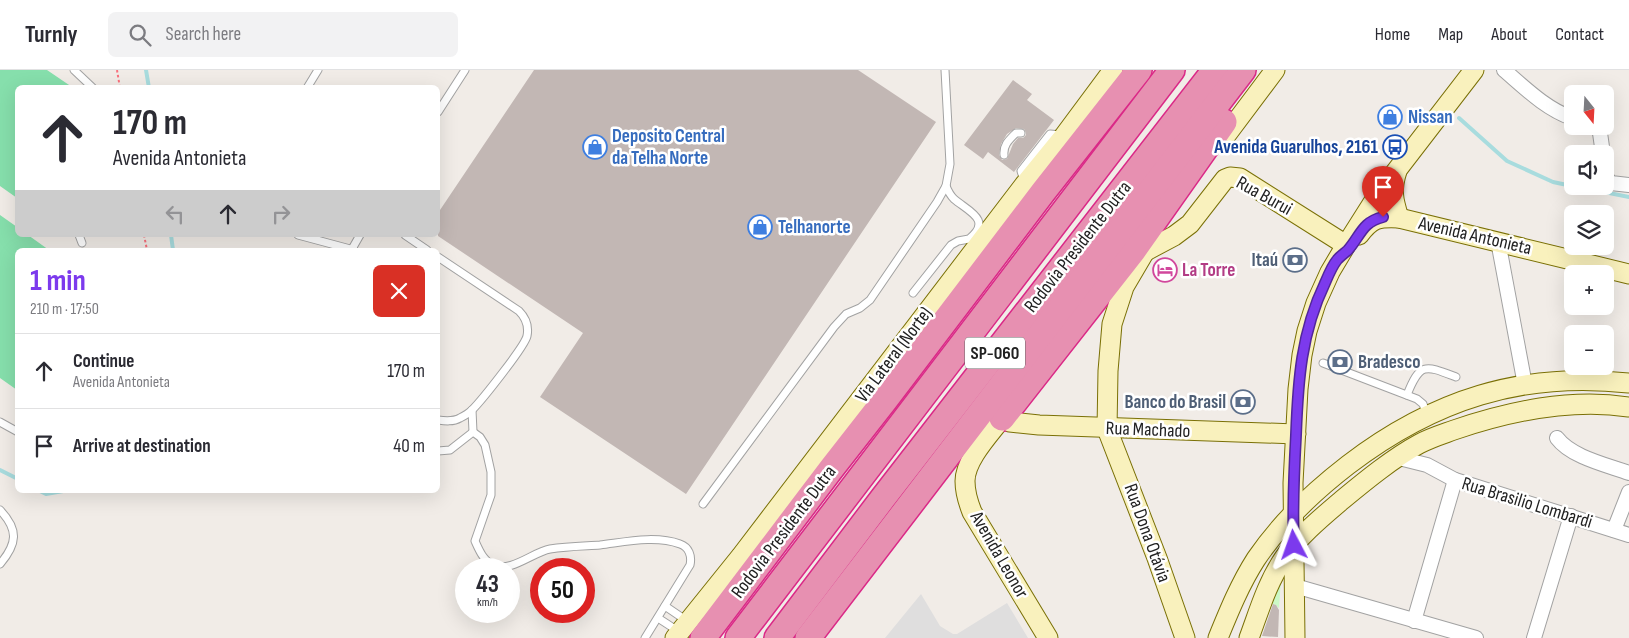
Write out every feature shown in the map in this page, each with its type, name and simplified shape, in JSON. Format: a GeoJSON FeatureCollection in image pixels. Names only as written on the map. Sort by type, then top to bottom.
{"type":"FeatureCollection","features":[{"type":"Feature","properties":{"kind":"highway","name":"Rodovia Presidente Dutra"},"geometry":{"type":"LineString","coordinates":[[686,632],[831,469],[1139,70]]}},
{"type":"Feature","properties":{"kind":"highway"},"geometry":{"type":"LineString","coordinates":[[1020,223],[1059,194],[1159,70]]}},
{"type":"Feature","properties":{"kind":"highway","name":"Rodovia Presidente Dutra"},"geometry":{"type":"LineString","coordinates":[[738,638],[1172,70]]}},
{"type":"Feature","properties":{"kind":"highway","name":"Rodovia Presidente Dutra"},"geometry":{"type":"LineString","coordinates":[[777,638],[883,498],[1215,70]]}},
{"type":"Feature","properties":{"kind":"highway","name":"Rodovia Presidente Dutra"},"geometry":{"type":"LineString","coordinates":[[808,638],[1243,70]]}},
{"type":"Feature","properties":{"kind":"highway"},"geometry":{"type":"LineString","coordinates":[[1002,418],[1133,251],[1260,70]]}},
{"type":"Feature","properties":{"kind":"main road"},"geometry":{"type":"LineString","coordinates":[[1085,107],[1092,89],[1095,70]]}},
{"type":"Feature","properties":{"kind":"main road","name":"Via Lateral (Norte)"},"geometry":{"type":"LineString","coordinates":[[686,632],[1021,174],[1085,107],[1113,70]]}},
{"type":"Feature","properties":{"kind":"main road"},"geometry":{"type":"LineString","coordinates":[[1107,428],[1108,370],[1112,324],[1124,287],[1144,252],[1206,162],[1275,70]]}},
{"type":"Feature","properties":{"kind":"main road"},"geometry":{"type":"LineString","coordinates":[[1295,638],[1296,434],[1298,389],[1307,331],[1316,303],[1341,252],[1377,196],[1474,70]]}},
{"type":"Feature","properties":{"kind":"main road"},"geometry":{"type":"LineString","coordinates":[[1398,168],[1392,186],[1393,200],[1399,218]]}},
{"type":"Feature","properties":{"kind":"main road","name":"Rua Burui"},"geometry":{"type":"LineString","coordinates":[[1144,252],[1174,236],[1190,224],[1222,181],[1230,177],[1240,178],[1341,252]]}},
{"type":"Feature","properties":{"kind":"main road","name":"Avenida Antonieta"},"geometry":{"type":"LineString","coordinates":[[1341,252],[1348,250],[1365,227],[1373,220],[1383,217],[1399,218],[1629,274]]}},
{"type":"Feature","properties":{"kind":"main road"},"geometry":{"type":"LineString","coordinates":[[1221,631],[1244,579],[1256,558],[1296,502],[1401,428],[1454,403],[1479,395],[1525,385],[1580,380],[1629,383]]}},
{"type":"Feature","properties":{"kind":"main road"},"geometry":{"type":"LineString","coordinates":[[1251,632],[1276,570],[1294,545],[1323,516],[1368,479],[1420,443],[1489,419],[1524,411],[1583,404],[1629,407]]}},
{"type":"Feature","properties":{"kind":"main road","name":"Rua Machado"},"geometry":{"type":"LineString","coordinates":[[1002,418],[1010,422],[1023,424],[1296,434]]}},
{"type":"Feature","properties":{"kind":"main road","name":"Avenida Leonor"},"geometry":{"type":"LineString","coordinates":[[1002,418],[969,463],[964,480],[966,497],[972,512],[1048,638]]}},
{"type":"Feature","properties":{"kind":"main road","name":"Rua Dona Otávia"},"geometry":{"type":"LineString","coordinates":[[1107,428],[1157,558],[1185,638]]}},
{"type":"Feature","properties":{"kind":"main road"},"geometry":{"type":"LineString","coordinates":[[1368,479],[1364,463],[1365,457],[1373,446]]}},
{"type":"Feature","properties":{"kind":"main road"},"geometry":{"type":"LineString","coordinates":[[1296,502],[1310,511],[1323,516]]}},
{"type":"Feature","properties":{"kind":"main road"},"geometry":{"type":"LineString","coordinates":[[1221,631],[1236,615],[1244,613],[1250,617],[1251,632]]}},
{"type":"Feature","properties":{"kind":"street"},"geometry":{"type":"LineString","coordinates":[[1504,70],[1546,104],[1564,115]]}},
{"type":"Feature","properties":{"kind":"street"},"geometry":{"type":"LineString","coordinates":[[1614,183],[1629,185]]}},
{"type":"Feature","properties":{"kind":"street"},"geometry":{"type":"LineString","coordinates":[[1498,241],[1525,385]]}},
{"type":"Feature","properties":{"kind":"street"},"geometry":{"type":"LineString","coordinates":[[1557,438],[1565,446],[1582,456],[1629,473]]}},
{"type":"Feature","properties":{"kind":"street"},"geometry":{"type":"LineString","coordinates":[[1420,443],[1420,454],[1427,465]]}},
{"type":"Feature","properties":{"kind":"street","name":"Rua Brasilio Lombardi"},"geometry":{"type":"LineString","coordinates":[[1399,458],[1427,465],[1455,480],[1629,535]]}},
{"type":"Feature","properties":{"kind":"street"},"geometry":{"type":"LineString","coordinates":[[1414,621],[1455,480]]}},
{"type":"Feature","properties":{"kind":"street"},"geometry":{"type":"LineString","coordinates":[[1614,530],[1629,492]]}},
{"type":"Feature","properties":{"kind":"street"},"geometry":{"type":"LineString","coordinates":[[1534,638],[1571,516]]}},
{"type":"Feature","properties":{"kind":"street"},"geometry":{"type":"LineString","coordinates":[[1295,586],[1476,638]]}},
{"type":"Feature","properties":{"kind":"lane"},"geometry":{"type":"LineString","coordinates":[[74,70],[90,85]]}},
{"type":"Feature","properties":{"kind":"lane"},"geometry":{"type":"LineString","coordinates":[[309,85],[318,70]]}},
{"type":"Feature","properties":{"kind":"lane"},"geometry":{"type":"LineString","coordinates":[[440,109],[465,70]]}},
{"type":"Feature","properties":{"kind":"lane"},"geometry":{"type":"LineString","coordinates":[[704,504],[834,327],[846,314],[860,308],[870,300],[946,186],[950,164],[950,149],[945,70]]}},
{"type":"Feature","properties":{"kind":"lane"},"geometry":{"type":"LineString","coordinates":[[1004,155],[1003,148],[1009,140],[1016,133],[1021,133]]}},
{"type":"Feature","properties":{"kind":"lane"},"geometry":{"type":"LineString","coordinates":[[1042,136],[1057,135]]}},
{"type":"Feature","properties":{"kind":"lane"},"geometry":{"type":"LineString","coordinates":[[913,293],[950,245],[969,239],[979,226],[980,222],[976,216],[953,198],[946,186]]}},
{"type":"Feature","properties":{"kind":"lane"},"geometry":{"type":"LineString","coordinates":[[306,237],[349,248]]}},
{"type":"Feature","properties":{"kind":"lane"},"geometry":{"type":"LineString","coordinates":[[408,237],[425,248]]}},
{"type":"Feature","properties":{"kind":"lane"},"geometry":{"type":"LineString","coordinates":[[440,258],[519,311],[526,322],[527,329],[525,342],[472,410],[462,418],[454,421],[440,420]]}},
{"type":"Feature","properties":{"kind":"lane"},"geometry":{"type":"LineString","coordinates":[[1323,364],[1418,399],[1427,415]]}},
{"type":"Feature","properties":{"kind":"lane"},"geometry":{"type":"LineString","coordinates":[[1407,395],[1414,378],[1421,370],[1436,369],[1456,377]]}},
{"type":"Feature","properties":{"kind":"lane"},"geometry":{"type":"LineString","coordinates":[[472,410],[473,432]]}},
{"type":"Feature","properties":{"kind":"lane"},"geometry":{"type":"LineString","coordinates":[[0,422],[15,430]]}},
{"type":"Feature","properties":{"kind":"lane"},"geometry":{"type":"LineString","coordinates":[[440,452],[450,450],[473,432]]}},
{"type":"Feature","properties":{"kind":"lane"},"geometry":{"type":"LineString","coordinates":[[473,432],[480,437],[485,445],[491,472],[491,495],[475,541],[480,554],[494,565],[511,566],[548,549],[657,540],[680,544],[686,547],[690,552],[690,565],[645,638]]}},
{"type":"Feature","properties":{"kind":"lane"},"geometry":{"type":"LineString","coordinates":[[0,510],[13,528],[14,536],[13,546],[0,564]]}},
{"type":"Feature","properties":{"kind":"lane"},"geometry":{"type":"LineString","coordinates":[[665,606],[686,632]]}},
{"type":"Feature","properties":{"kind":"lane"},"geometry":{"type":"LineString","coordinates":[[658,618],[686,632]]}},
{"type":"Feature","properties":{"kind":"path"},"geometry":{"type":"LineString","coordinates":[[117,70],[120,85]]}},
{"type":"Feature","properties":{"kind":"shaded area"},"geometry":{"type":"Polygon","coordinates":[[[921,594],[940,626],[953,634],[957,634],[1007,603],[1028,638],[885,638],[921,594]]]}},
{"type":"Feature","properties":{"kind":"green space"},"geometry":{"type":"Polygon","coordinates":[[[0,70],[47,70],[69,85],[15,85],[15,197],[0,186],[0,70]]]}},
{"type":"Feature","properties":{"kind":"green space"},"geometry":{"type":"Polygon","coordinates":[[[0,215],[15,226],[15,237],[31,237],[46,248],[15,248],[15,389],[0,378],[0,215]]]}},
{"type":"Feature","properties":{"kind":"green space"},"geometry":{"type":"Polygon","coordinates":[[[1281,579],[1279,608],[1274,604],[1271,605],[1281,579]]]}},
{"type":"Feature","properties":{"kind":"building","name":"Telhanorte"},"geometry":{"type":"Polygon","coordinates":[[[534,70],[858,70],[936,122],[686,494],[540,397],[583,333],[439,237],[440,210],[534,70]]]}},
{"type":"Feature","properties":{"kind":"building"},"geometry":{"type":"Polygon","coordinates":[[[1013,80],[1032,94],[1027,100],[1054,120],[1014,172],[988,152],[983,159],[964,145],[1013,80]],[[1016,128],[1007,134],[1001,144],[999,155],[1002,160],[1007,159],[1013,144],[1018,138],[1023,138],[1026,135],[1024,129],[1016,128]]]}},
{"type":"Feature","properties":{"kind":"building"},"geometry":{"type":"Polygon","coordinates":[[[1273,604],[1279,610],[1278,637],[1262,636],[1273,604]]]}},
{"type":"Feature","properties":{"kind":"waterway"},"geometry":{"type":"LineString","coordinates":[[146,70],[148,85]]}},
{"type":"Feature","properties":{"kind":"waterway"},"geometry":{"type":"LineString","coordinates":[[1459,118],[1507,161],[1553,182],[1564,184]]}},
{"type":"Feature","properties":{"kind":"waterway"},"geometry":{"type":"LineString","coordinates":[[1614,194],[1629,197]]}},
{"type":"Feature","properties":{"kind":"waterway"},"geometry":{"type":"LineString","coordinates":[[171,237],[173,248]]}},
{"type":"Feature","properties":{"kind":"waterway"},"geometry":{"type":"LineString","coordinates":[[0,470],[15,478]]}},
{"type":"Feature","properties":{"kind":"waterway"},"geometry":{"type":"LineString","coordinates":[[44,493],[52,493]]}},
{"type":"Feature","properties":{"kind":"place","name":"Nissan"},"geometry":{"type":"Point","coordinates":[1390,117]}},
{"type":"Feature","properties":{"kind":"place","name":"Deposito Central da Telha Norte"},"geometry":{"type":"Point","coordinates":[595,147]}},
{"type":"Feature","properties":{"kind":"place","name":"Avenida Guarulhos, 2161"},"geometry":{"type":"Point","coordinates":[1395,147]}},
{"type":"Feature","properties":{"kind":"place","name":"Telhanorte"},"geometry":{"type":"Point","coordinates":[760,227]}},
{"type":"Feature","properties":{"kind":"place","name":"Itaú"},"geometry":{"type":"Point","coordinates":[1295,260]}},
{"type":"Feature","properties":{"kind":"place","name":"La Torre"},"geometry":{"type":"Point","coordinates":[1165,270]}},
{"type":"Feature","properties":{"kind":"place","name":"Bradesco"},"geometry":{"type":"Point","coordinates":[1340,362]}},
{"type":"Feature","properties":{"kind":"place","name":"Banco do Brasil"},"geometry":{"type":"Point","coordinates":[1243,402]}},
{"type":"Feature","properties":{"kind":"route"},"geometry":{"type":"LineString","coordinates":[[1294,545],[1292,514],[1298,389],[1307,331],[1316,303],[1337,260],[1348,250],[1365,227],[1373,220],[1383,217]]}}]}
